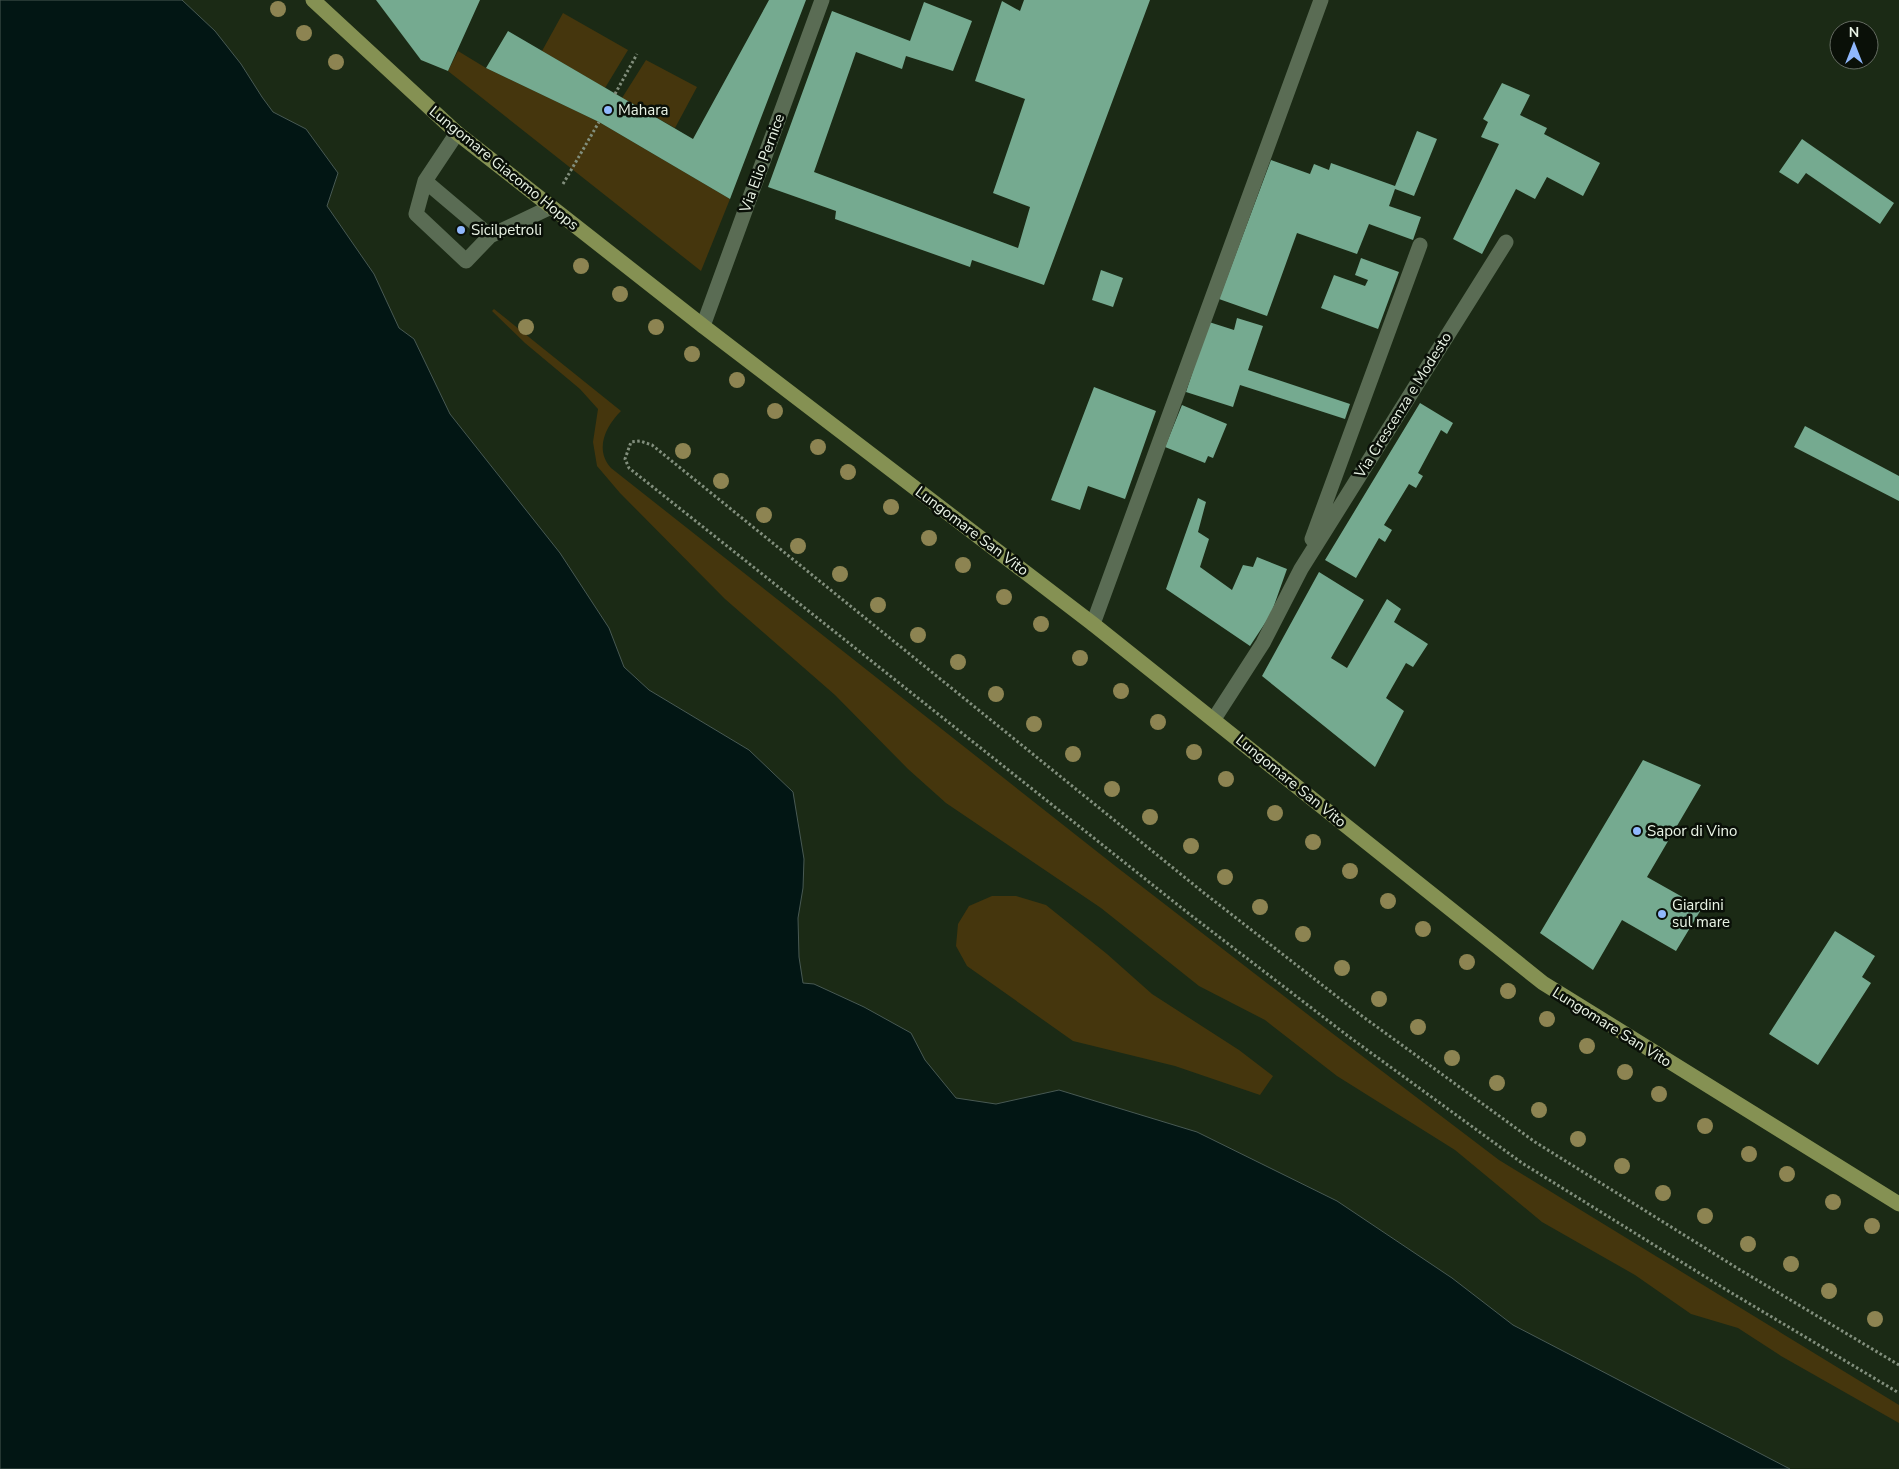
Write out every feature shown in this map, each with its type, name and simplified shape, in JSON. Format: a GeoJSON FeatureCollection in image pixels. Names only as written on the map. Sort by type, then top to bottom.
{"type":"FeatureCollection","features":[{"type":"Feature","properties":{"kind":"main road","name":"Lungomare Giacomo Hopps"},"geometry":{"type":"LineString","coordinates":[[313,0],[457,133],[703,326]]}},
{"type":"Feature","properties":{"kind":"main road","name":"Lungomare San Vito"},"geometry":{"type":"LineString","coordinates":[[703,326],[1093,624],[1543,983],[1899,1204]]}},
{"type":"Feature","properties":{"kind":"street","name":"Via Elio Pernice"},"geometry":{"type":"LineString","coordinates":[[703,326],[822,0]]}},
{"type":"Feature","properties":{"kind":"street"},"geometry":{"type":"LineString","coordinates":[[1093,624],[1321,0]]}},
{"type":"Feature","properties":{"kind":"street"},"geometry":{"type":"LineString","coordinates":[[457,133],[425,181],[416,214],[466,261],[490,236],[551,207]]}},
{"type":"Feature","properties":{"kind":"street"},"geometry":{"type":"LineString","coordinates":[[425,181],[490,236]]}},
{"type":"Feature","properties":{"kind":"street","name":"Via Crescenza e Modesto"},"geometry":{"type":"LineString","coordinates":[[1214,719],[1263,644],[1301,569],[1506,242]]}},
{"type":"Feature","properties":{"kind":"street","name":"Via Crescenza e Modesto"},"geometry":{"type":"LineString","coordinates":[[1301,569],[1420,245]]}},
{"type":"Feature","properties":{"kind":"path"},"geometry":{"type":"LineString","coordinates":[[615,94],[637,54]]}},
{"type":"Feature","properties":{"kind":"path"},"geometry":{"type":"LineString","coordinates":[[551,207],[599,122]]}},
{"type":"Feature","properties":{"kind":"path"},"geometry":{"type":"LineString","coordinates":[[1899,1364],[1728,1262],[1535,1142],[1362,1016],[1212,899],[652,446],[640,441],[631,442],[626,450],[625,459],[629,468],[1188,913],[1348,1036],[1522,1163],[1899,1394]]}},
{"type":"Feature","properties":{"kind":"shaded area"},"geometry":{"type":"Polygon","coordinates":[[[0,0],[182,0],[215,31],[241,64],[273,112],[306,129],[338,173],[327,206],[374,274],[399,328],[414,339],[450,414],[560,553],[609,628],[624,667],[649,690],[749,750],[793,792],[804,859],[803,888],[798,918],[799,957],[803,983],[814,984],[864,1007],[911,1033],[925,1060],[956,1098],[996,1104],[1059,1090],[1197,1132],[1337,1201],[1452,1278],[1513,1325],[1790,1469],[0,1469],[0,0]]]}},
{"type":"Feature","properties":{"kind":"shaded area"},"geometry":{"type":"Polygon","coordinates":[[[563,13],[628,50],[605,88],[542,51],[563,13]]]}},
{"type":"Feature","properties":{"kind":"shaded area"},"geometry":{"type":"Polygon","coordinates":[[[458,51],[486,68],[599,122],[730,199],[701,271],[448,71],[458,51]]]}},
{"type":"Feature","properties":{"kind":"shaded area"},"geometry":{"type":"Polygon","coordinates":[[[646,60],[697,87],[675,128],[622,98],[646,60]]]}},
{"type":"Feature","properties":{"kind":"shaded area"},"geometry":{"type":"Polygon","coordinates":[[[494,309],[621,411],[611,424],[604,438],[603,453],[611,468],[1114,865],[1499,1160],[1899,1405],[1899,1423],[1781,1356],[1738,1328],[1691,1314],[1635,1275],[1542,1222],[1455,1150],[1337,1076],[1265,1020],[1199,986],[1101,908],[946,803],[908,769],[835,695],[725,599],[620,493],[597,466],[593,442],[598,409],[580,389],[525,343],[492,311],[494,309]]]}},
{"type":"Feature","properties":{"kind":"shaded area"},"geometry":{"type":"Polygon","coordinates":[[[992,896],[1016,896],[1046,905],[1107,954],[1152,994],[1239,1050],[1273,1076],[1260,1095],[1175,1066],[1073,1041],[967,966],[956,946],[958,924],[969,906],[992,896]]]}},
{"type":"Feature","properties":{"kind":"building"},"geometry":{"type":"Polygon","coordinates":[[[376,0],[480,0],[448,71],[421,60],[376,0]]]}},
{"type":"Feature","properties":{"kind":"building","name":"Mahara"},"geometry":{"type":"Polygon","coordinates":[[[769,0],[806,0],[730,199],[599,122],[486,68],[508,31],[693,139],[769,0]]]}},
{"type":"Feature","properties":{"kind":"building"},"geometry":{"type":"Polygon","coordinates":[[[1024,0],[1150,0],[1044,285],[972,260],[970,267],[835,219],[836,211],[768,187],[832,11],[910,41],[924,2],[972,21],[953,71],[906,56],[902,69],[856,52],[814,172],[1018,248],[1030,207],[993,193],[1025,99],[975,81],[1002,1],[1020,11],[1024,0]]]}},
{"type":"Feature","properties":{"kind":"building"},"geometry":{"type":"Polygon","coordinates":[[[1502,83],[1530,95],[1520,115],[1547,128],[1544,134],[1600,163],[1583,196],[1547,177],[1535,199],[1516,189],[1482,254],[1453,239],[1499,144],[1481,137],[1488,122],[1483,119],[1502,83]]]}},
{"type":"Feature","properties":{"kind":"building"},"geometry":{"type":"Polygon","coordinates":[[[1417,131],[1437,139],[1414,196],[1395,189],[1389,206],[1421,217],[1413,240],[1369,224],[1357,254],[1297,233],[1267,316],[1219,299],[1271,160],[1310,174],[1314,164],[1329,170],[1331,163],[1395,186],[1417,131]]]}},
{"type":"Feature","properties":{"kind":"building"},"geometry":{"type":"Polygon","coordinates":[[[1802,139],[1894,203],[1880,224],[1806,173],[1798,184],[1779,172],[1802,139]]]}},
{"type":"Feature","properties":{"kind":"building"},"geometry":{"type":"Polygon","coordinates":[[[1361,258],[1399,272],[1378,329],[1321,308],[1334,275],[1365,286],[1368,280],[1355,275],[1361,258]]]}},
{"type":"Feature","properties":{"kind":"building"},"geometry":{"type":"Polygon","coordinates":[[[1101,270],[1123,278],[1113,307],[1092,300],[1101,270]]]}},
{"type":"Feature","properties":{"kind":"building"},"geometry":{"type":"Polygon","coordinates":[[[1237,318],[1263,326],[1248,370],[1350,404],[1345,419],[1240,385],[1233,407],[1186,392],[1209,322],[1234,330],[1237,318]]]}},
{"type":"Feature","properties":{"kind":"building"},"geometry":{"type":"Polygon","coordinates":[[[1094,387],[1156,411],[1125,499],[1088,486],[1080,510],[1051,500],[1094,387]]]}},
{"type":"Feature","properties":{"kind":"building"},"geometry":{"type":"Polygon","coordinates":[[[1420,403],[1453,423],[1447,434],[1441,430],[1418,473],[1423,476],[1416,488],[1409,484],[1384,525],[1392,530],[1385,542],[1379,538],[1356,578],[1325,560],[1420,403]]]}},
{"type":"Feature","properties":{"kind":"building"},"geometry":{"type":"Polygon","coordinates":[[[1182,405],[1227,424],[1213,458],[1208,456],[1205,463],[1165,447],[1182,405]]]}},
{"type":"Feature","properties":{"kind":"building"},"geometry":{"type":"Polygon","coordinates":[[[1805,426],[1899,476],[1899,501],[1794,447],[1805,426]]]}},
{"type":"Feature","properties":{"kind":"building"},"geometry":{"type":"Polygon","coordinates":[[[1198,498],[1206,502],[1198,532],[1209,539],[1200,567],[1232,590],[1243,565],[1253,567],[1257,557],[1287,569],[1271,614],[1250,646],[1166,589],[1198,498]]]}},
{"type":"Feature","properties":{"kind":"building"},"geometry":{"type":"Polygon","coordinates":[[[1319,572],[1364,600],[1331,658],[1347,668],[1387,599],[1401,609],[1394,622],[1428,644],[1413,667],[1406,663],[1386,698],[1404,711],[1375,767],[1262,676],[1319,572]]]}},
{"type":"Feature","properties":{"kind":"building","name":"Sapor di Vino"},"geometry":{"type":"Polygon","coordinates":[[[1643,760],[1701,785],[1647,877],[1702,908],[1676,951],[1622,920],[1593,970],[1540,933],[1643,760]]]}},
{"type":"Feature","properties":{"kind":"building"},"geometry":{"type":"Polygon","coordinates":[[[1835,931],[1875,956],[1862,977],[1871,983],[1818,1065],[1769,1034],[1835,931]]]}},
{"type":"Feature","properties":{"kind":"place","name":"Mahara"},"geometry":{"type":"Point","coordinates":[608,110]}},
{"type":"Feature","properties":{"kind":"place","name":"Sicilpetroli"},"geometry":{"type":"Point","coordinates":[461,230]}},
{"type":"Feature","properties":{"kind":"place","name":"Sapor di Vino"},"geometry":{"type":"Point","coordinates":[1637,831]}},
{"type":"Feature","properties":{"kind":"place","name":"Giardini sul mare"},"geometry":{"type":"Point","coordinates":[1662,914]}}]}
